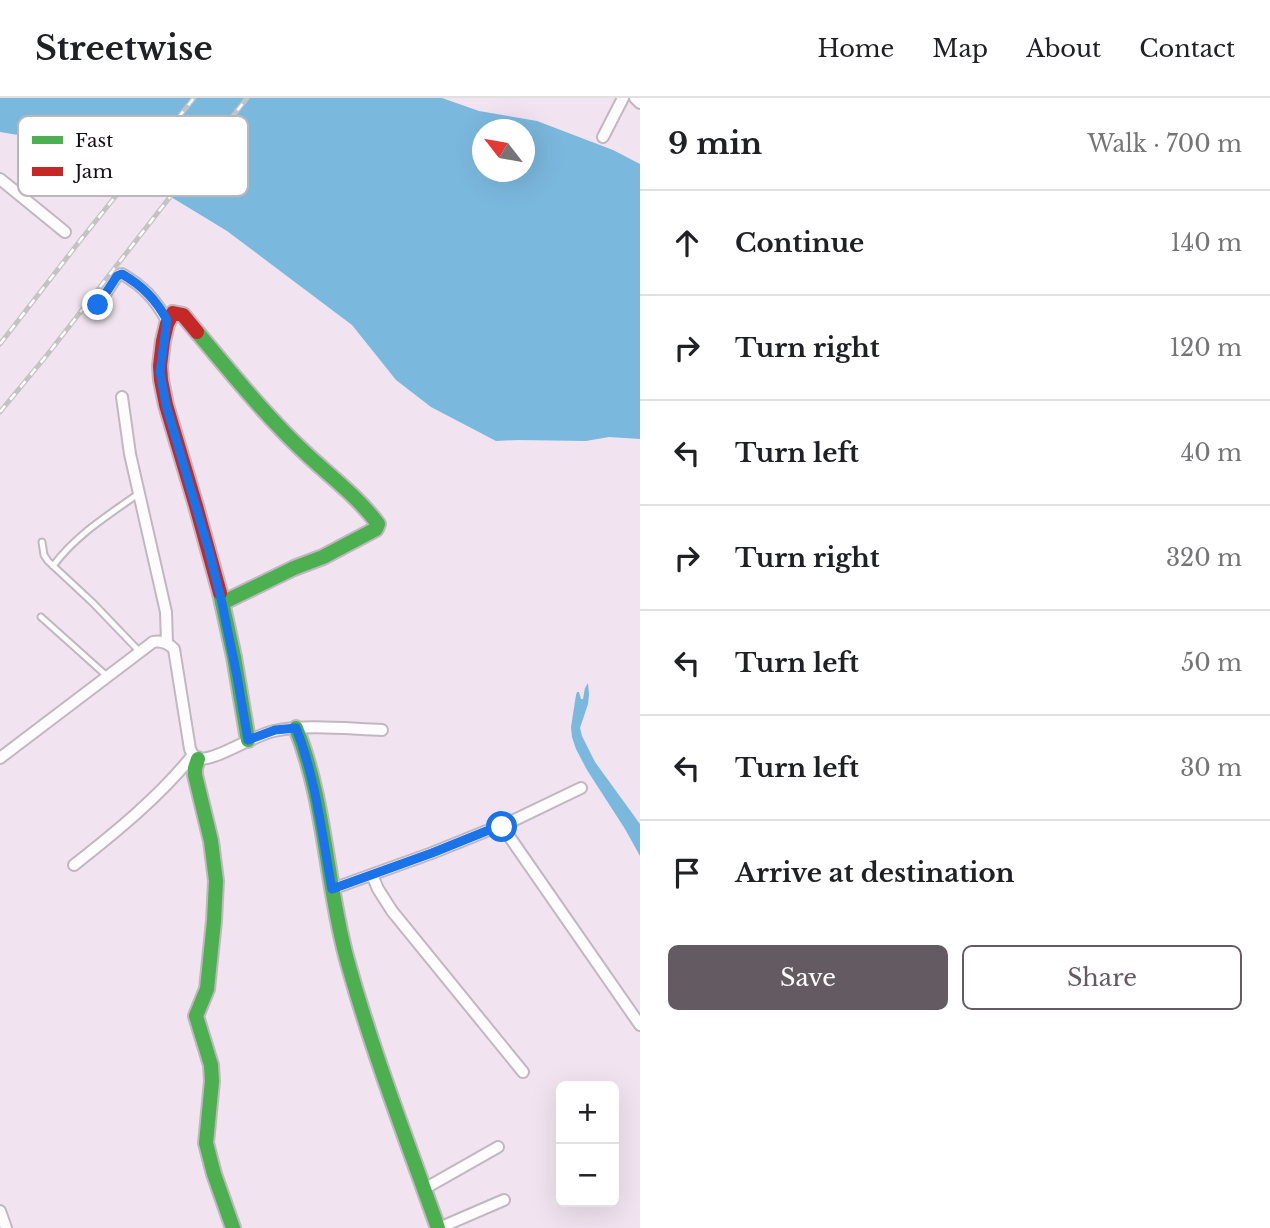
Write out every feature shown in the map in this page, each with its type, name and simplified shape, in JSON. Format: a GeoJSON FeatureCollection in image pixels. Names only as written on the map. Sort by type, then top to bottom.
{"type":"FeatureCollection","features":[{"type":"Feature","properties":{"kind":"street"},"geometry":{"type":"LineString","coordinates":[[603,137],[623,98]]}},
{"type":"Feature","properties":{"kind":"street"},"geometry":{"type":"LineString","coordinates":[[635,98],[640,103]]}},
{"type":"Feature","properties":{"kind":"street"},"geometry":{"type":"LineString","coordinates":[[0,179],[18,194]]}},
{"type":"Feature","properties":{"kind":"street"},"geometry":{"type":"LineString","coordinates":[[21,196],[65,232]]}},
{"type":"Feature","properties":{"kind":"street"},"geometry":{"type":"LineString","coordinates":[[98,305],[117,276],[122,274],[153,297],[167,320]]}},
{"type":"Feature","properties":{"kind":"street"},"geometry":{"type":"LineString","coordinates":[[222,603],[369,533],[376,529],[378,524],[251,395],[183,315],[173,313],[167,320],[160,372],[166,405],[222,603],[248,740]]}},
{"type":"Feature","properties":{"kind":"street"},"geometry":{"type":"LineString","coordinates":[[122,397],[128,440],[166,612],[167,643]]}},
{"type":"Feature","properties":{"kind":"street"},"geometry":{"type":"LineString","coordinates":[[0,758],[153,642],[167,643],[174,649],[190,749],[196,757],[195,775],[210,836],[216,879],[207,989],[196,1016],[211,1065],[206,1143],[233,1228]]}},
{"type":"Feature","properties":{"kind":"street"},"geometry":{"type":"LineString","coordinates":[[296,728],[306,753],[313,783],[346,955],[381,1070],[438,1228],[504,1200]]}},
{"type":"Feature","properties":{"kind":"street"},"geometry":{"type":"LineString","coordinates":[[196,757],[207,759],[275,730],[382,730]]}},
{"type":"Feature","properties":{"kind":"street"},"geometry":{"type":"LineString","coordinates":[[74,865],[196,757]]}},
{"type":"Feature","properties":{"kind":"street"},"geometry":{"type":"LineString","coordinates":[[332,889],[502,827],[581,788]]}},
{"type":"Feature","properties":{"kind":"street"},"geometry":{"type":"LineString","coordinates":[[502,827],[640,1025]]}},
{"type":"Feature","properties":{"kind":"street"},"geometry":{"type":"LineString","coordinates":[[372,875],[392,912],[523,1072]]}},
{"type":"Feature","properties":{"kind":"street"},"geometry":{"type":"LineString","coordinates":[[424,1189],[498,1147]]}},
{"type":"Feature","properties":{"kind":"street"},"geometry":{"type":"LineString","coordinates":[[0,1211],[6,1228]]}},
{"type":"Feature","properties":{"kind":"lane"},"geometry":{"type":"LineString","coordinates":[[53,566],[76,539],[139,493]]}},
{"type":"Feature","properties":{"kind":"lane"},"geometry":{"type":"LineString","coordinates":[[42,542],[44,555],[53,566],[140,652]]}},
{"type":"Feature","properties":{"kind":"lane"},"geometry":{"type":"LineString","coordinates":[[41,617],[108,677]]}},
{"type":"Feature","properties":{"kind":"water"},"geometry":{"type":"Polygon","coordinates":[[[0,98],[442,98],[479,111],[525,119],[472,119],[472,182],[535,182],[535,121],[613,150],[640,164],[640,439],[609,437],[586,441],[496,441],[431,407],[396,380],[352,325],[227,231],[169,196],[248,196],[248,116],[18,116],[18,135],[0,132],[0,98]]]}},
{"type":"Feature","properties":{"kind":"water"},"geometry":{"type":"Polygon","coordinates":[[[588,683],[588,704],[580,728],[582,736],[595,762],[640,824],[640,856],[587,770],[572,737],[576,695],[579,692],[583,699],[588,683]]]}},
{"type":"Feature","properties":{"kind":"railway"},"geometry":{"type":"LineString","coordinates":[[180,116],[194,98]]}},
{"type":"Feature","properties":{"kind":"railway"},"geometry":{"type":"LineString","coordinates":[[233,116],[247,98]]}},
{"type":"Feature","properties":{"kind":"railway"},"geometry":{"type":"LineString","coordinates":[[0,344],[116,196]]}},
{"type":"Feature","properties":{"kind":"railway"},"geometry":{"type":"LineString","coordinates":[[0,412],[171,196]]}},
{"type":"Feature","properties":{"kind":"traffic: fast"},"geometry":{"type":"LineString","coordinates":[[197,332],[271,418],[359,502],[378,524],[376,529],[323,557],[222,603]]}},
{"type":"Feature","properties":{"kind":"traffic: fast"},"geometry":{"type":"LineString","coordinates":[[220,593],[248,740]]}},
{"type":"Feature","properties":{"kind":"traffic: fast"},"geometry":{"type":"LineString","coordinates":[[296,728],[313,783],[346,956],[378,1059],[438,1228]]}},
{"type":"Feature","properties":{"kind":"traffic: fast"},"geometry":{"type":"LineString","coordinates":[[198,759],[195,775],[211,841],[216,881],[207,989],[196,1016],[211,1065],[206,1143],[233,1228]]}},
{"type":"Feature","properties":{"kind":"traffic: jam"},"geometry":{"type":"LineString","coordinates":[[197,332],[183,315],[173,313],[163,341],[161,380],[220,593]]}},
{"type":"Feature","properties":{"kind":"route"},"geometry":{"type":"LineString","coordinates":[[98,305],[117,276],[122,274],[153,297],[167,320],[160,372],[166,405],[222,603],[248,740],[275,730],[296,728],[306,753],[313,783],[332,889],[502,827]]}}]}
